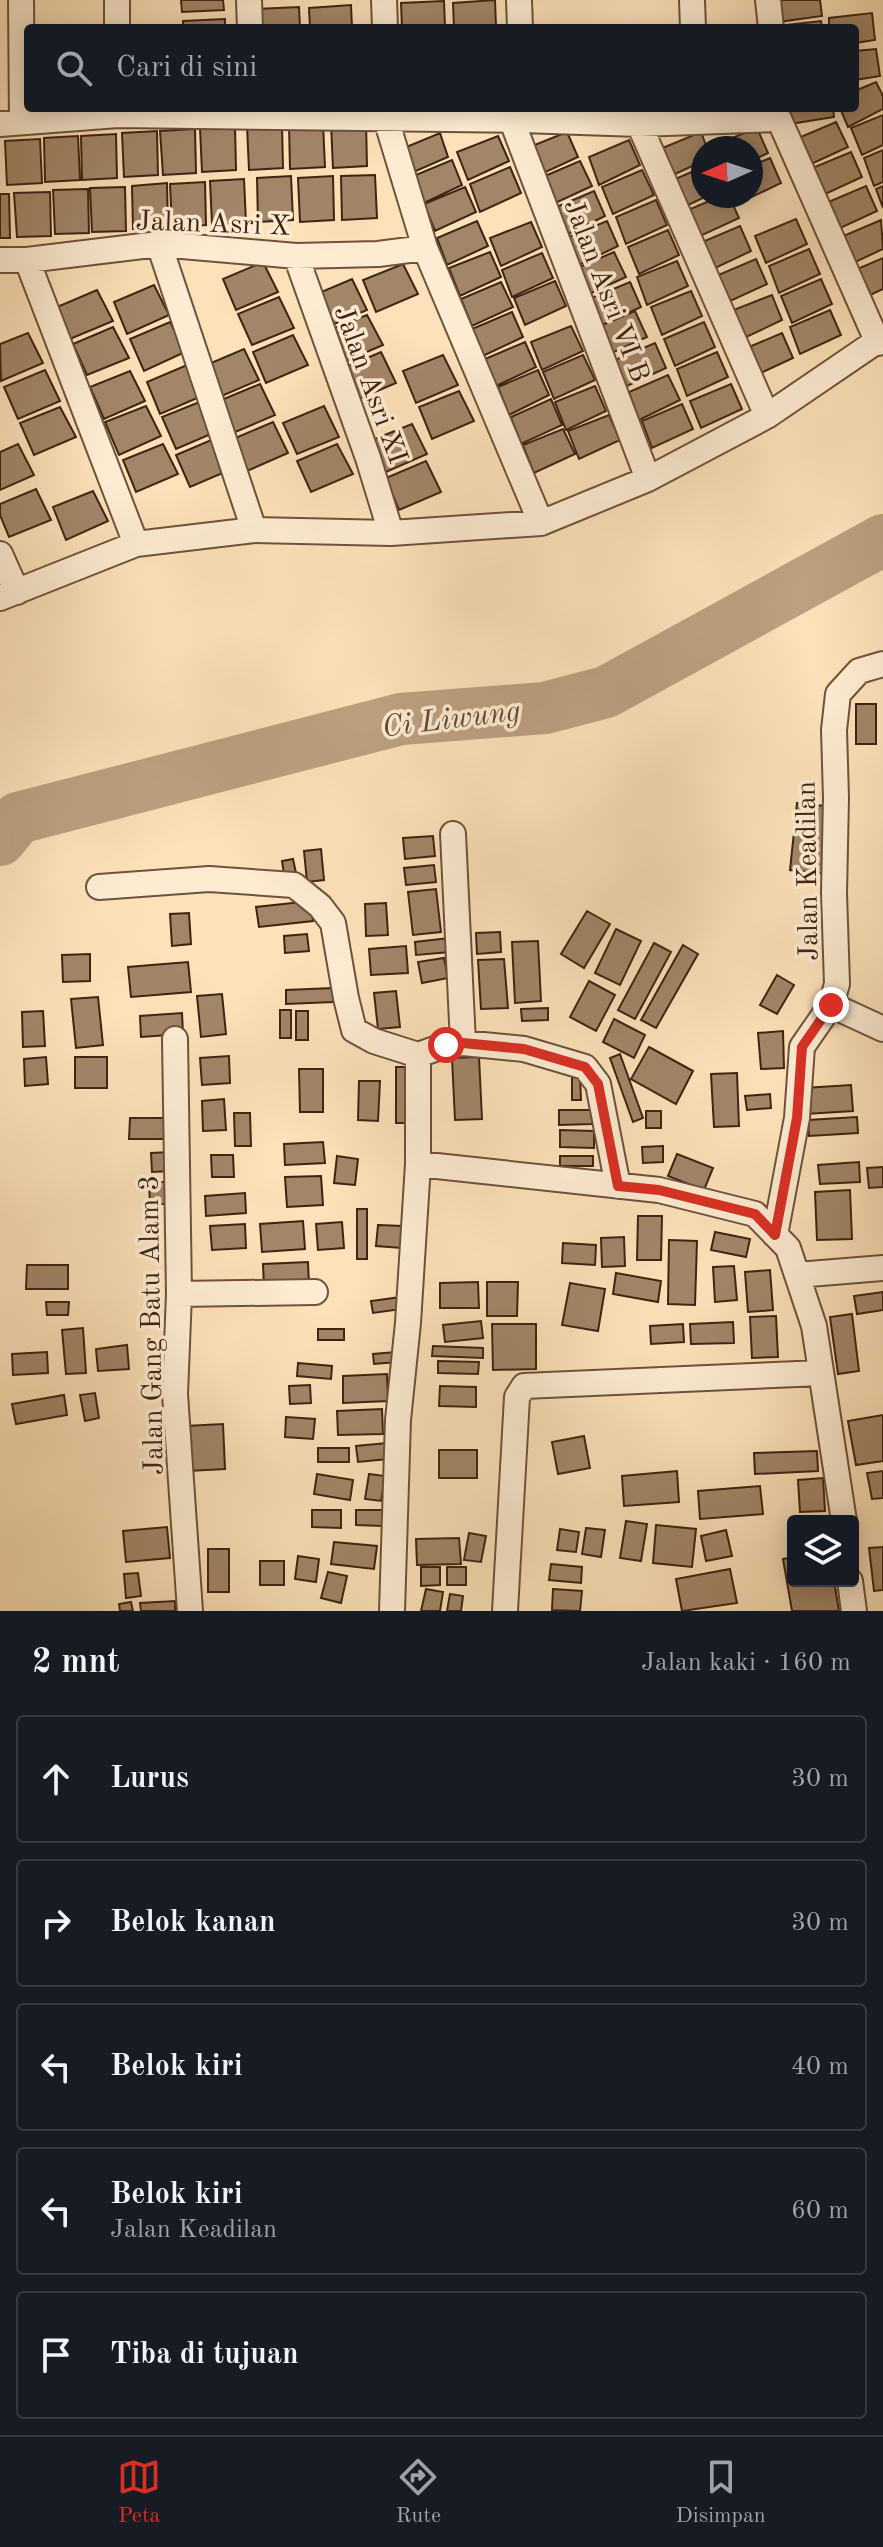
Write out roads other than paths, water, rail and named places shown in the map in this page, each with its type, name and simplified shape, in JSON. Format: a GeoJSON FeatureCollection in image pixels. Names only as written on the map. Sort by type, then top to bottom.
{"type":"FeatureCollection","features":[{"type":"Feature","properties":{"kind":"street"},"geometry":{"type":"LineString","coordinates":[[0,554],[8,595],[136,544],[254,530],[391,533],[541,523],[648,479],[767,416],[880,340],[779,113],[639,124],[518,116],[118,112],[11,123],[21,0]]}},
{"type":"Feature","properties":{"kind":"street"},"geometry":{"type":"LineString","coordinates":[[117,0],[117,24]]}},
{"type":"Feature","properties":{"kind":"street"},"geometry":{"type":"LineString","coordinates":[[249,0],[250,24]]}},
{"type":"Feature","properties":{"kind":"street"},"geometry":{"type":"LineString","coordinates":[[384,0],[385,24]]}},
{"type":"Feature","properties":{"kind":"street"},"geometry":{"type":"LineString","coordinates":[[519,0],[520,24]]}},
{"type":"Feature","properties":{"kind":"street"},"geometry":{"type":"LineString","coordinates":[[692,0],[693,24]]}},
{"type":"Feature","properties":{"kind":"street"},"geometry":{"type":"LineString","coordinates":[[768,0],[771,24]]}},
{"type":"Feature","properties":{"kind":"street"},"geometry":{"type":"LineString","coordinates":[[386,113],[425,248],[541,523]]}},
{"type":"Feature","properties":{"kind":"street","name":"Jalan Asri VI B"},"geometry":{"type":"LineString","coordinates":[[518,116],[648,479]]}},
{"type":"Feature","properties":{"kind":"street"},"geometry":{"type":"LineString","coordinates":[[639,124],[767,416]]}},
{"type":"Feature","properties":{"kind":"street"},"geometry":{"type":"LineString","coordinates":[[159,244],[254,530]]}},
{"type":"Feature","properties":{"kind":"street","name":"Jalan Asri X"},"geometry":{"type":"LineString","coordinates":[[0,260],[27,260],[159,244],[296,256],[378,254],[425,248]]}},
{"type":"Feature","properties":{"kind":"street","name":"Jalan Asri XI"},"geometry":{"type":"LineString","coordinates":[[296,256],[368,458],[391,533]]}},
{"type":"Feature","properties":{"kind":"street"},"geometry":{"type":"LineString","coordinates":[[27,260],[136,544]]}},
{"type":"Feature","properties":{"kind":"street","name":"Jalan Keadilan"},"geometry":{"type":"LineString","coordinates":[[775,1235],[797,1118],[802,1047],[831,1005],[837,984],[834,730],[838,694],[859,671],[883,664]]}},
{"type":"Feature","properties":{"kind":"street"},"geometry":{"type":"LineString","coordinates":[[453,834],[463,1043]]}},
{"type":"Feature","properties":{"kind":"street"},"geometry":{"type":"LineString","coordinates":[[99,887],[209,879],[294,885],[320,906],[333,923],[354,1030],[374,1041],[418,1055],[446,1045],[463,1043],[524,1049],[585,1067],[598,1084],[618,1186]]}},
{"type":"Feature","properties":{"kind":"street"},"geometry":{"type":"LineString","coordinates":[[831,1005],[883,1029]]}},
{"type":"Feature","properties":{"kind":"street","name":"Jalan Gang Batu Alam 3"},"geometry":{"type":"LineString","coordinates":[[175,1039],[179,1294],[175,1394],[190,1611]]}},
{"type":"Feature","properties":{"kind":"street"},"geometry":{"type":"LineString","coordinates":[[392,1611],[398,1420],[408,1323],[418,1164],[418,1055]]}},
{"type":"Feature","properties":{"kind":"street"},"geometry":{"type":"LineString","coordinates":[[418,1164],[659,1190],[755,1214],[788,1248],[814,1326],[843,1515]]}},
{"type":"Feature","properties":{"kind":"street"},"geometry":{"type":"LineString","coordinates":[[797,1275],[883,1268]]}},
{"type":"Feature","properties":{"kind":"street"},"geometry":{"type":"LineString","coordinates":[[179,1294],[315,1292]]}},
{"type":"Feature","properties":{"kind":"street"},"geometry":{"type":"LineString","coordinates":[[505,1611],[517,1397],[524,1386],[821,1373]]}},
{"type":"Feature","properties":{"kind":"street"},"geometry":{"type":"LineString","coordinates":[[851,1587],[854,1611]]}},
{"type":"Feature","properties":{"kind":"waterway","name":"Ci Liwung"},"geometry":{"type":"LineString","coordinates":[[0,840],[18,818],[401,719],[545,708],[606,692],[883,540]]}}]}
